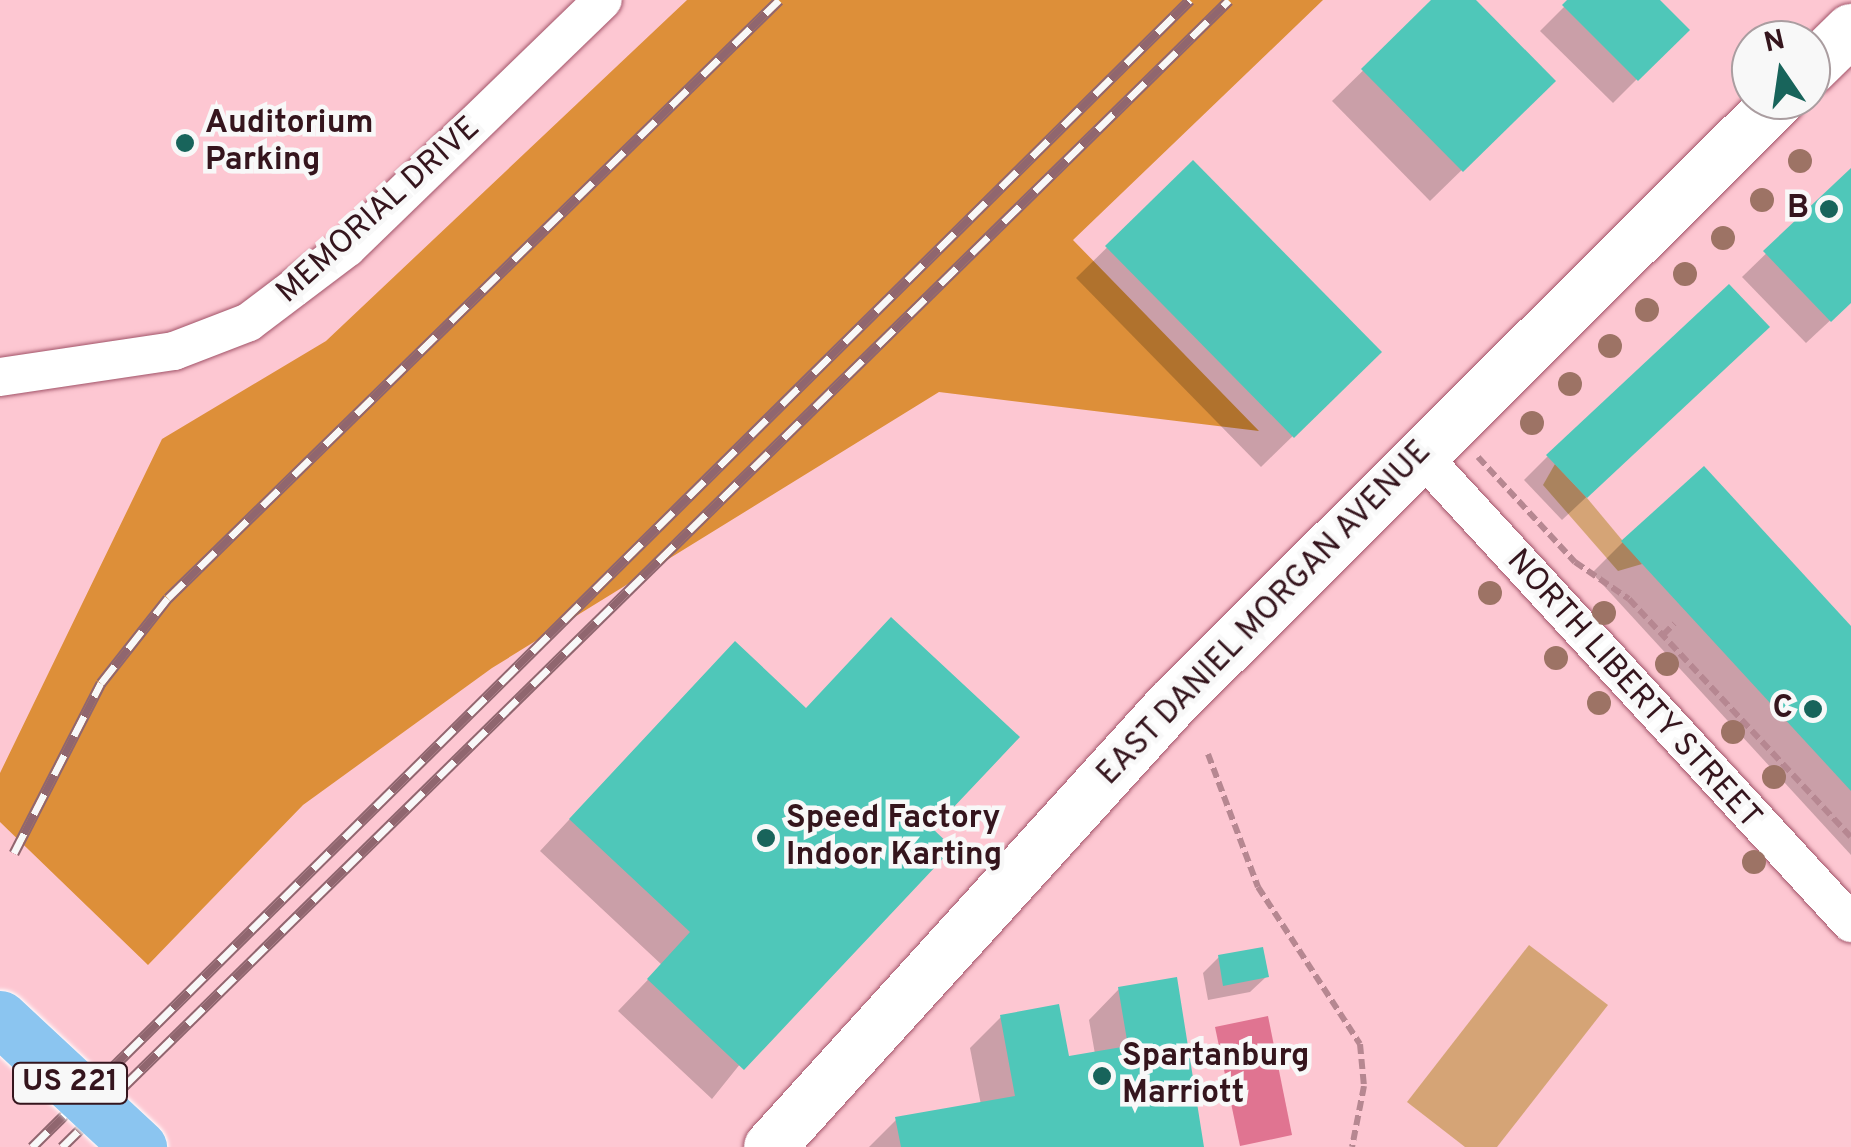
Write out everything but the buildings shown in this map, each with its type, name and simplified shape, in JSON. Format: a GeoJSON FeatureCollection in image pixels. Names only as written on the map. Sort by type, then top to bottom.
{"type":"FeatureCollection","features":[{"type":"Feature","properties":{"kind":"main road"},"geometry":{"type":"LineString","coordinates":[[1831,50],[1851,30]]}},
{"type":"Feature","properties":{"kind":"main road","name":"EAST DANIEL MORGAN AVENUE"},"geometry":{"type":"LineString","coordinates":[[770,1147],[1171,705],[1760,120]]}},
{"type":"Feature","properties":{"kind":"main road","name":"US 221"},"geometry":{"type":"LineString","coordinates":[[0,1018],[139,1147]]}},
{"type":"Feature","properties":{"kind":"street","name":"MEMORIAL DRIVE"},"geometry":{"type":"LineString","coordinates":[[0,377],[174,351],[266,312],[405,195],[603,0]]}},
{"type":"Feature","properties":{"kind":"street","name":"NORTH LIBERTY STREET"},"geometry":{"type":"LineString","coordinates":[[1420,454],[1851,923]]}},
{"type":"Feature","properties":{"kind":"path"},"geometry":{"type":"LineString","coordinates":[[1475,454],[1576,562],[1663,635],[1851,837]]}},
{"type":"Feature","properties":{"kind":"path"},"geometry":{"type":"LineString","coordinates":[[1663,635],[1674,624]]}},
{"type":"Feature","properties":{"kind":"path"},"geometry":{"type":"LineString","coordinates":[[1208,754],[1258,887],[1360,1044],[1364,1086],[1352,1147]]}},
{"type":"Feature","properties":{"kind":"shaded area"},"geometry":{"type":"Polygon","coordinates":[[[687,0],[1323,0],[1073,240],[1259,431],[939,392],[492,668],[303,805],[148,965],[0,822],[0,773],[162,439],[326,341],[687,0]]]}},
{"type":"Feature","properties":{"kind":"shaded area"},"geometry":{"type":"Polygon","coordinates":[[[1555,464],[1642,564],[1618,571],[1543,485],[1555,464]]]}},
{"type":"Feature","properties":{"kind":"shaded area"},"geometry":{"type":"Polygon","coordinates":[[[1529,945],[1608,1005],[1497,1147],[1465,1147],[1407,1102],[1529,945]]]}},
{"type":"Feature","properties":{"kind":"shaded area"},"geometry":{"type":"Polygon","coordinates":[[[1268,1016],[1292,1135],[1240,1146],[1215,1027],[1268,1016]]]}},
{"type":"Feature","properties":{"kind":"railway"},"geometry":{"type":"LineString","coordinates":[[14,853],[101,683],[168,598],[779,0]]}},
{"type":"Feature","properties":{"kind":"railway"},"geometry":{"type":"LineString","coordinates":[[32,1147],[1190,0]]}},
{"type":"Feature","properties":{"kind":"railway"},"geometry":{"type":"LineString","coordinates":[[62,1147],[1229,0]]}},
{"type":"Feature","properties":{"kind":"place","name":"Auditorium Parking"},"geometry":{"type":"Point","coordinates":[185,143]}},
{"type":"Feature","properties":{"kind":"place","name":"B"},"geometry":{"type":"Point","coordinates":[1829,209]}},
{"type":"Feature","properties":{"kind":"place","name":"C"},"geometry":{"type":"Point","coordinates":[1813,709]}},
{"type":"Feature","properties":{"kind":"place","name":"Speed Factory Indoor Karting"},"geometry":{"type":"Point","coordinates":[766,838]}},
{"type":"Feature","properties":{"kind":"place","name":"Spartanburg Marriott"},"geometry":{"type":"Point","coordinates":[1102,1076]}}]}
